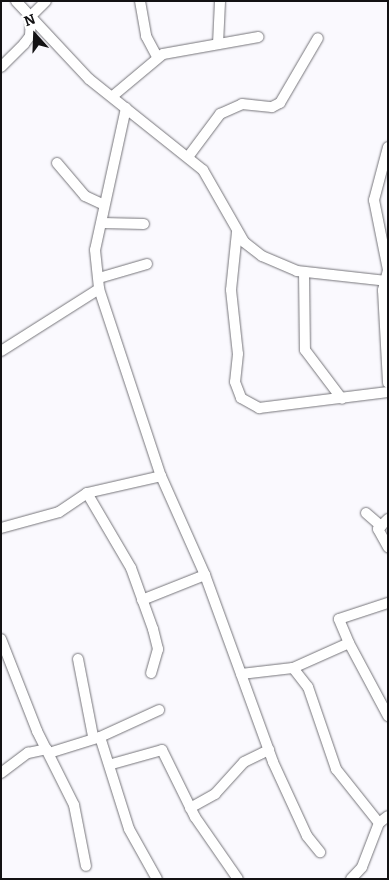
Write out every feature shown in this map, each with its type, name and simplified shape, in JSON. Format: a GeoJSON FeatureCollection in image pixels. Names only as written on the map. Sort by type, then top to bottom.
{"type":"FeatureCollection","features":[{"type":"Feature","properties":{"kind":"street"},"geometry":{"type":"LineString","coordinates":[[16,1],[89,79],[114,95],[126,108],[188,157],[212,182],[237,232],[275,264],[304,272],[386,281]]}},
{"type":"Feature","properties":{"kind":"street"},"geometry":{"type":"LineString","coordinates":[[1,67],[30,36],[31,16],[46,1]]}},
{"type":"Feature","properties":{"kind":"street"},"geometry":{"type":"LineString","coordinates":[[140,1],[146,36],[157,58]]}},
{"type":"Feature","properties":{"kind":"street"},"geometry":{"type":"LineString","coordinates":[[218,44],[220,1]]}},
{"type":"Feature","properties":{"kind":"street"},"geometry":{"type":"LineString","coordinates":[[114,95],[157,58],[258,37]]}},
{"type":"Feature","properties":{"kind":"street"},"geometry":{"type":"LineString","coordinates":[[188,157],[220,114],[242,104],[272,107],[280,103],[318,38]]}},
{"type":"Feature","properties":{"kind":"street"},"geometry":{"type":"LineString","coordinates":[[126,108],[102,204],[103,223],[95,250],[99,289],[161,476],[205,575],[269,750],[306,836],[320,852]]}},
{"type":"Feature","properties":{"kind":"street"},"geometry":{"type":"LineString","coordinates":[[388,147],[374,186],[388,270],[386,281],[388,382]]}},
{"type":"Feature","properties":{"kind":"street"},"geometry":{"type":"LineString","coordinates":[[57,163],[85,196],[102,204]]}},
{"type":"Feature","properties":{"kind":"street"},"geometry":{"type":"LineString","coordinates":[[103,223],[144,224]]}},
{"type":"Feature","properties":{"kind":"street"},"geometry":{"type":"LineString","coordinates":[[237,232],[231,290],[238,354],[237,392],[259,408],[287,402],[308,404],[388,392]]}},
{"type":"Feature","properties":{"kind":"street"},"geometry":{"type":"LineString","coordinates":[[99,278],[147,264]]}},
{"type":"Feature","properties":{"kind":"street"},"geometry":{"type":"LineString","coordinates":[[304,272],[306,350],[342,399]]}},
{"type":"Feature","properties":{"kind":"street"},"geometry":{"type":"LineString","coordinates":[[1,350],[99,289]]}},
{"type":"Feature","properties":{"kind":"street"},"geometry":{"type":"LineString","coordinates":[[1,528],[59,512],[87,494],[161,476]]}},
{"type":"Feature","properties":{"kind":"street"},"geometry":{"type":"LineString","coordinates":[[87,494],[131,568],[158,649],[151,673]]}},
{"type":"Feature","properties":{"kind":"street"},"geometry":{"type":"LineString","coordinates":[[366,513],[384,522],[380,537],[388,547]]}},
{"type":"Feature","properties":{"kind":"street"},"geometry":{"type":"LineString","coordinates":[[142,600],[205,575]]}},
{"type":"Feature","properties":{"kind":"street"},"geometry":{"type":"LineString","coordinates":[[388,603],[339,620],[349,643],[388,716]]}},
{"type":"Feature","properties":{"kind":"street"},"geometry":{"type":"LineString","coordinates":[[1,638],[48,751],[74,805],[86,866]]}},
{"type":"Feature","properties":{"kind":"street"},"geometry":{"type":"LineString","coordinates":[[241,674],[292,668],[349,643]]}},
{"type":"Feature","properties":{"kind":"street"},"geometry":{"type":"LineString","coordinates":[[78,659],[96,736],[112,764],[129,828],[158,879]]}},
{"type":"Feature","properties":{"kind":"street"},"geometry":{"type":"LineString","coordinates":[[292,668],[308,687],[336,769],[379,824]]}},
{"type":"Feature","properties":{"kind":"street"},"geometry":{"type":"LineString","coordinates":[[1,772],[28,753],[48,751],[96,736],[159,710]]}},
{"type":"Feature","properties":{"kind":"street"},"geometry":{"type":"LineString","coordinates":[[112,764],[159,747],[167,755],[190,808],[238,879]]}},
{"type":"Feature","properties":{"kind":"street"},"geometry":{"type":"LineString","coordinates":[[190,808],[214,794],[244,762],[269,750]]}},
{"type":"Feature","properties":{"kind":"street"},"geometry":{"type":"LineString","coordinates":[[351,879],[362,867],[379,824],[388,816]]}}]}
